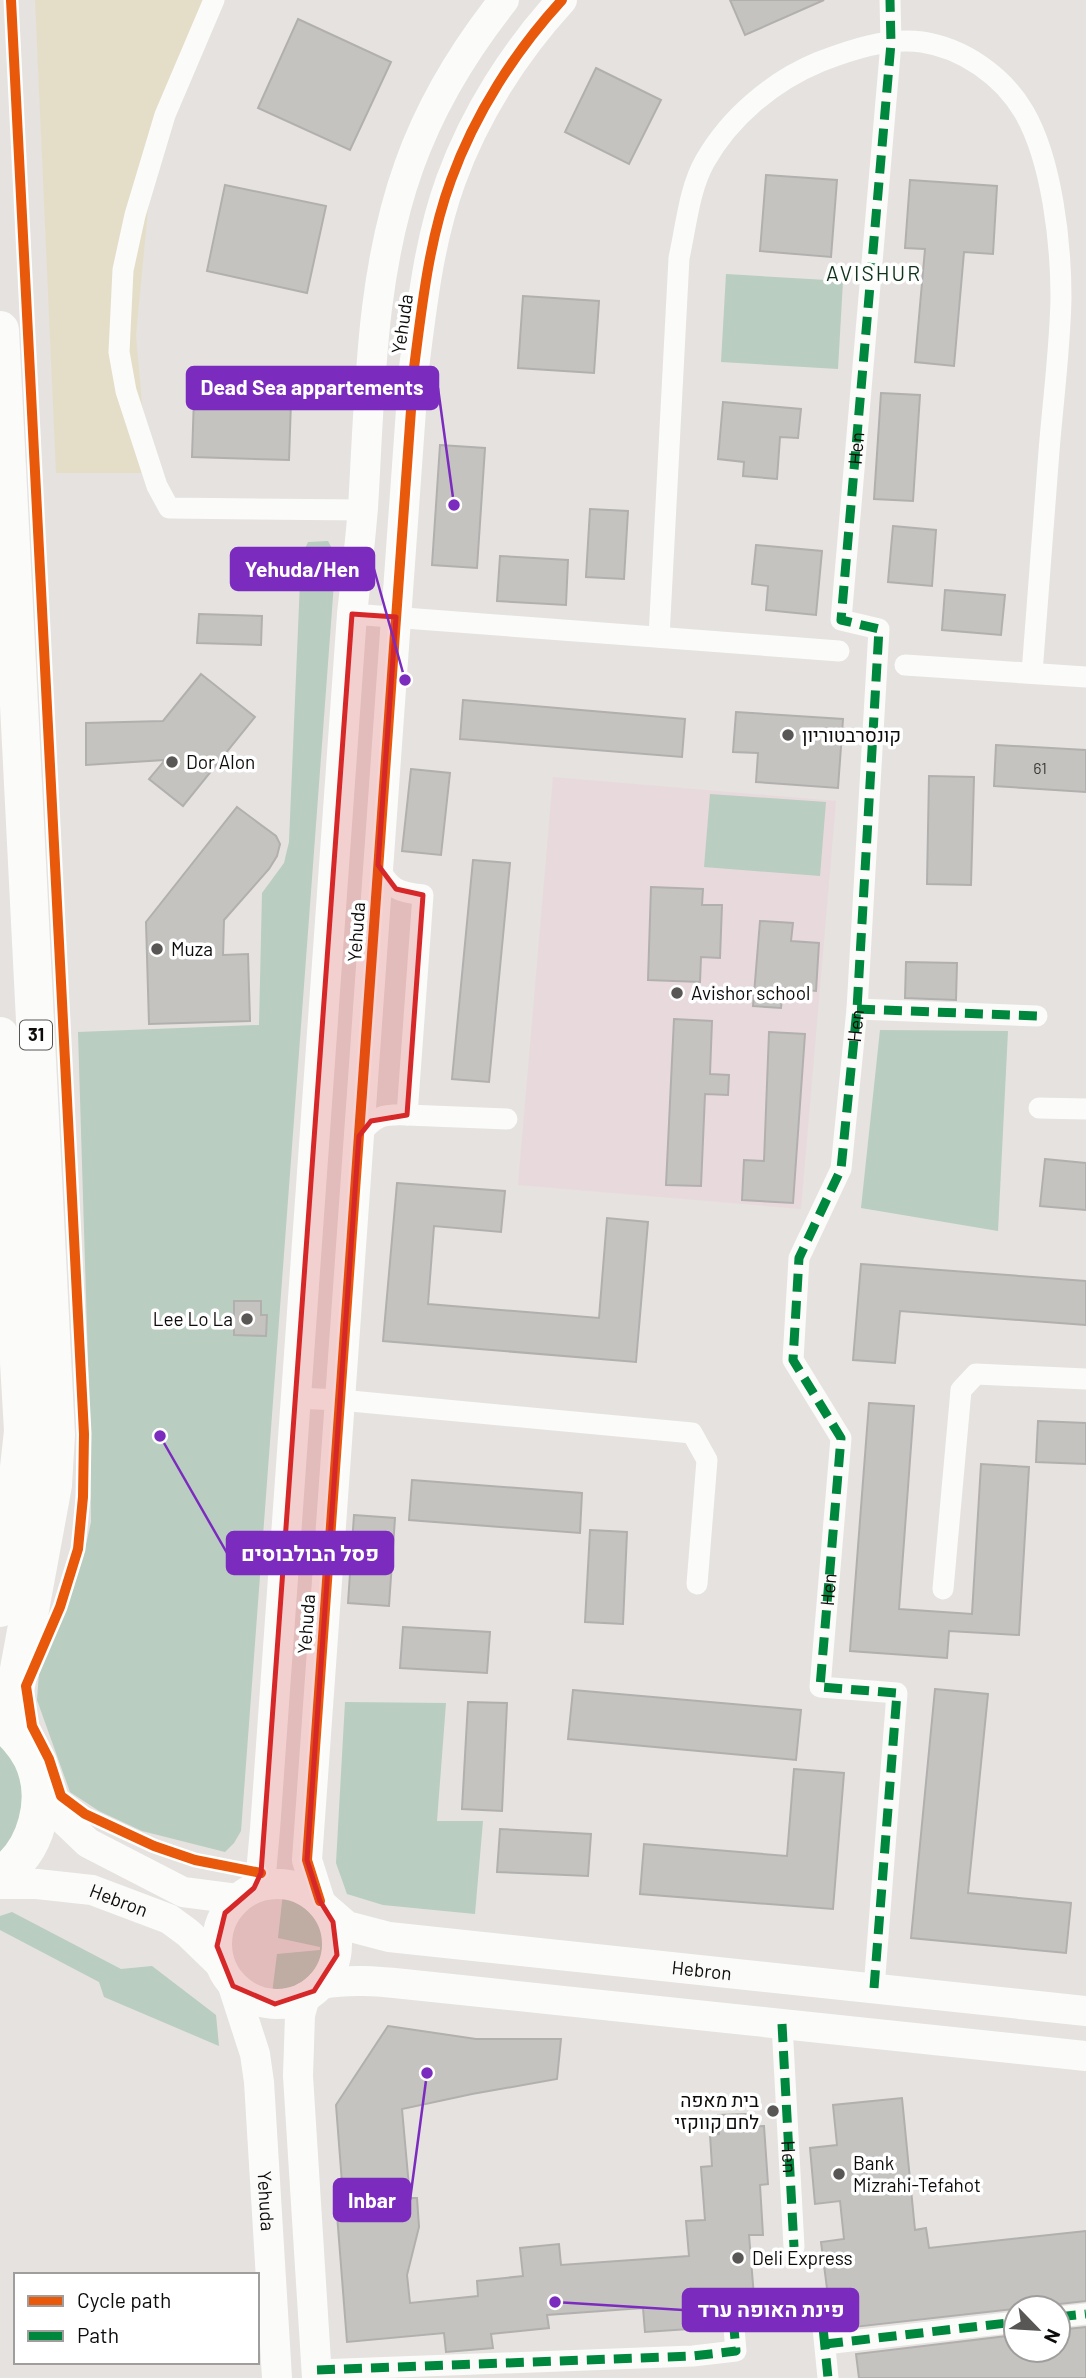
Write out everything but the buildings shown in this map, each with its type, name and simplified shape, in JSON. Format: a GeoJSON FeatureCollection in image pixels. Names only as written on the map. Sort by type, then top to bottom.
{"type":"FeatureCollection","features":[{"type":"Feature","properties":{"kind":"highway","name":"31"},"geometry":{"type":"LineString","coordinates":[[0,330],[56,1435],[52,1485],[9,1729],[33,1759],[40,1785],[40,1809],[34,1832],[23,1853],[0,1876]]}},
{"type":"Feature","properties":{"kind":"highway","name":"31"},"geometry":{"type":"LineString","coordinates":[[0,1036],[23,1431],[6,1586],[0,1608]]}},
{"type":"Feature","properties":{"kind":"street"},"geometry":{"type":"LineString","coordinates":[[214,0],[165,115],[138,204],[123,270],[119,352],[126,391],[157,486],[169,508],[363,510]]}},
{"type":"Feature","properties":{"kind":"street","name":"Yehuda"},"geometry":{"type":"LineString","coordinates":[[245,1894],[261,1873],[265,1829],[352,614],[363,510],[370,363],[384,262],[409,166],[450,80],[473,42],[505,0]]}},
{"type":"Feature","properties":{"kind":"street","name":"Yehuda"},"geometry":{"type":"LineString","coordinates":[[323,1904],[307,1860],[414,368],[428,271],[451,180],[488,102],[532,36],[562,0]]}},
{"type":"Feature","properties":{"kind":"street","name":"Hen"},"geometry":{"type":"LineString","coordinates":[[874,1988],[897,1693],[820,1688],[841,1437],[793,1360],[799,1258],[841,1169],[857,1009],[879,629],[841,620],[891,43],[890,0]]}},
{"type":"Feature","properties":{"kind":"street"},"geometry":{"type":"LineString","coordinates":[[659,637],[680,258],[691,199],[704,162],[729,126],[768,90],[813,65],[849,51],[891,43],[921,42],[951,49],[977,63],[1001,83],[1024,112],[1040,150],[1051,189],[1061,298],[1032,673]]}},
{"type":"Feature","properties":{"kind":"street"},"geometry":{"type":"LineString","coordinates":[[352,614],[839,651]]}},
{"type":"Feature","properties":{"kind":"street"},"geometry":{"type":"LineString","coordinates":[[905,665],[1086,677]]}},
{"type":"Feature","properties":{"kind":"street"},"geometry":{"type":"LineString","coordinates":[[378,865],[385,879],[396,889],[423,895],[407,1115]]}},
{"type":"Feature","properties":{"kind":"street"},"geometry":{"type":"LineString","coordinates":[[857,1009],[1037,1016]]}},
{"type":"Feature","properties":{"kind":"street"},"geometry":{"type":"LineString","coordinates":[[1040,1108],[1086,1109]]}},
{"type":"Feature","properties":{"kind":"street"},"geometry":{"type":"LineString","coordinates":[[359,1136],[371,1121],[387,1114],[506,1119]]}},
{"type":"Feature","properties":{"kind":"street"},"geometry":{"type":"LineString","coordinates":[[943,1589],[961,1390],[976,1374],[1086,1379]]}},
{"type":"Feature","properties":{"kind":"street"},"geometry":{"type":"LineString","coordinates":[[296,1398],[692,1433],[706,1460],[697,1584]]}},
{"type":"Feature","properties":{"kind":"street","name":"Hebron"},"geometry":{"type":"LineString","coordinates":[[40,1785],[65,1821],[88,1843],[183,1892],[245,1894]]}},
{"type":"Feature","properties":{"kind":"street","name":"Hebron"},"geometry":{"type":"LineString","coordinates":[[0,1884],[92,1889],[169,1919],[188,1933],[226,1975]]}},
{"type":"Feature","properties":{"kind":"street"},"geometry":{"type":"LineString","coordinates":[[313,1991],[331,1970],[337,1955],[333,1922],[323,1904],[306,1891],[289,1884],[271,1884],[245,1894],[225,1913],[218,1929],[217,1946],[226,1975],[245,1996],[260,2002],[290,2003],[338,1981],[372,1981],[1086,2056]]}},
{"type":"Feature","properties":{"kind":"street","name":"Hebron"},"geometry":{"type":"LineString","coordinates":[[323,1904],[347,1926],[389,1937],[1086,2011]]}},
{"type":"Feature","properties":{"kind":"street","name":"Yehuda"},"geometry":{"type":"LineString","coordinates":[[226,1975],[255,2054],[259,2082],[277,2378]]}},
{"type":"Feature","properties":{"kind":"street","name":"Yehuda"},"geometry":{"type":"LineString","coordinates":[[313,1991],[300,2015],[298,2076],[317,2374]]}},
{"type":"Feature","properties":{"kind":"street","name":"Hen"},"geometry":{"type":"LineString","coordinates":[[782,2024],[794,2247]]}},
{"type":"Feature","properties":{"kind":"street"},"geometry":{"type":"LineString","coordinates":[[317,2374],[693,2356],[736,2351],[733,2317],[821,2308],[828,2378]]}},
{"type":"Feature","properties":{"kind":"street"},"geometry":{"type":"LineString","coordinates":[[825,2344],[1002,2324]]}},
{"type":"Feature","properties":{"kind":"highlighted area"},"geometry":{"type":"Polygon","coordinates":[[[352,614],[396,617],[378,865],[396,889],[423,895],[407,1115],[371,1121],[359,1136],[307,1860],[320,1901],[333,1922],[337,1955],[314,1991],[275,2004],[233,1986],[217,1946],[225,1913],[254,1888],[261,1873],[352,614]]]}},
{"type":"Feature","properties":{"kind":"shaded area","name":"Avishor school"},"geometry":{"type":"Polygon","coordinates":[[[553,777],[836,801],[801,1209],[518,1185],[553,777]]]}},
{"type":"Feature","properties":{"kind":"green space"},"geometry":{"type":"Polygon","coordinates":[[[726,274],[843,281],[838,369],[721,362],[726,274]]]}},
{"type":"Feature","properties":{"kind":"green space"},"geometry":{"type":"Polygon","coordinates":[[[328,541],[336,556],[241,1831],[225,1852],[142,1831],[99,1811],[70,1792],[37,1700],[39,1673],[65,1611],[83,1558],[91,1522],[78,1032],[259,1025],[262,893],[284,863],[289,842],[301,558],[308,542],[328,541]]]}},
{"type":"Feature","properties":{"kind":"green space"},"geometry":{"type":"Polygon","coordinates":[[[710,794],[826,802],[820,876],[704,867],[710,794]]]}},
{"type":"Feature","properties":{"kind":"green space"},"geometry":{"type":"Polygon","coordinates":[[[880,1030],[1008,1031],[998,1231],[861,1208],[880,1030]]]}},
{"type":"Feature","properties":{"kind":"green space"},"geometry":{"type":"Polygon","coordinates":[[[345,1702],[446,1703],[437,1821],[483,1821],[475,1914],[383,1905],[347,1894],[336,1863],[345,1702]]]}},
{"type":"Feature","properties":{"kind":"green space"},"geometry":{"type":"Polygon","coordinates":[[[0,1738],[10,1748],[29,1804],[0,1862],[0,1738]]]}},
{"type":"Feature","properties":{"kind":"green space"},"geometry":{"type":"Polygon","coordinates":[[[283,1893],[304,1903],[318,1916],[325,1931],[326,1948],[321,1964],[311,1978],[294,1988],[272,1994],[277,1954],[320,1950],[320,1947],[278,1938],[283,1893]]]}},
{"type":"Feature","properties":{"kind":"green space"},"geometry":{"type":"Polygon","coordinates":[[[12,1912],[121,1969],[152,1966],[216,2015],[219,2046],[104,1997],[99,1982],[0,1930],[0,1916],[12,1912]]]}},
{"type":"Feature","properties":{"kind":"sand"},"geometry":{"type":"Polygon","coordinates":[[[35,0],[216,0],[150,189],[136,335],[148,473],[56,473],[35,0]]]}},
{"type":"Feature","properties":{"kind":"marked path"},"geometry":{"type":"LineString","coordinates":[[874,1988],[897,1693],[820,1687],[841,1438],[793,1360],[799,1258],[841,1169],[857,1009],[879,629],[841,620],[891,43],[890,0]]}},
{"type":"Feature","properties":{"kind":"marked path"},"geometry":{"type":"LineString","coordinates":[[857,1009],[1037,1016]]}},
{"type":"Feature","properties":{"kind":"marked path"},"geometry":{"type":"LineString","coordinates":[[782,2024],[794,2247]]}},
{"type":"Feature","properties":{"kind":"marked path"},"geometry":{"type":"LineString","coordinates":[[317,2370],[693,2356],[736,2351],[733,2317],[821,2307],[828,2378]]}},
{"type":"Feature","properties":{"kind":"marked path"},"geometry":{"type":"LineString","coordinates":[[1072,2316],[1086,2314]]}},
{"type":"Feature","properties":{"kind":"marked path"},"geometry":{"type":"LineString","coordinates":[[825,2344],[1002,2324]]}},
{"type":"Feature","properties":{"kind":"cycle path"},"geometry":{"type":"LineString","coordinates":[[11,0],[84,1434],[83,1497],[78,1549],[60,1607],[26,1686],[32,1726],[49,1759],[61,1796],[85,1814],[154,1846],[195,1860],[261,1873]]}},
{"type":"Feature","properties":{"kind":"cycle path"},"geometry":{"type":"LineString","coordinates":[[320,1901],[307,1860],[417,344],[437,226],[461,155],[498,84],[528,40],[562,0]]}},
{"type":"Feature","properties":{"kind":"place","name":"Dead Sea appartements"},"geometry":{"type":"Point","coordinates":[454,505]}},
{"type":"Feature","properties":{"kind":"place","name":"Yehuda/Hen"},"geometry":{"type":"Point","coordinates":[405,680]}},
{"type":"Feature","properties":{"kind":"place","name":"קונסרבטוריון"},"geometry":{"type":"Point","coordinates":[788,735]}},
{"type":"Feature","properties":{"kind":"place","name":"Dor Alon"},"geometry":{"type":"Point","coordinates":[172,762]}},
{"type":"Feature","properties":{"kind":"place","name":"Muza"},"geometry":{"type":"Point","coordinates":[157,949]}},
{"type":"Feature","properties":{"kind":"place","name":"Avishor school"},"geometry":{"type":"Point","coordinates":[677,993]}},
{"type":"Feature","properties":{"kind":"place","name":"Lee Lo La"},"geometry":{"type":"Point","coordinates":[247,1319]}},
{"type":"Feature","properties":{"kind":"place","name":"פסל הבולבוסים"},"geometry":{"type":"Point","coordinates":[160,1436]}},
{"type":"Feature","properties":{"kind":"place","name":"Inbar"},"geometry":{"type":"Point","coordinates":[427,2073]}},
{"type":"Feature","properties":{"kind":"place","name":"בית מאפה לחם קווקזי"},"geometry":{"type":"Point","coordinates":[773,2111]}},
{"type":"Feature","properties":{"kind":"place","name":"Bank Mizrahi-Tefahot"},"geometry":{"type":"Point","coordinates":[839,2174]}},
{"type":"Feature","properties":{"kind":"place","name":"Deli Express"},"geometry":{"type":"Point","coordinates":[738,2258]}},
{"type":"Feature","properties":{"kind":"place","name":"פינת האופה ערד"},"geometry":{"type":"Point","coordinates":[555,2302]}},
{"type":"Feature","properties":{"kind":"district","name":"AVISHUR"},"geometry":{"type":"Point","coordinates":[874,274]}}]}
